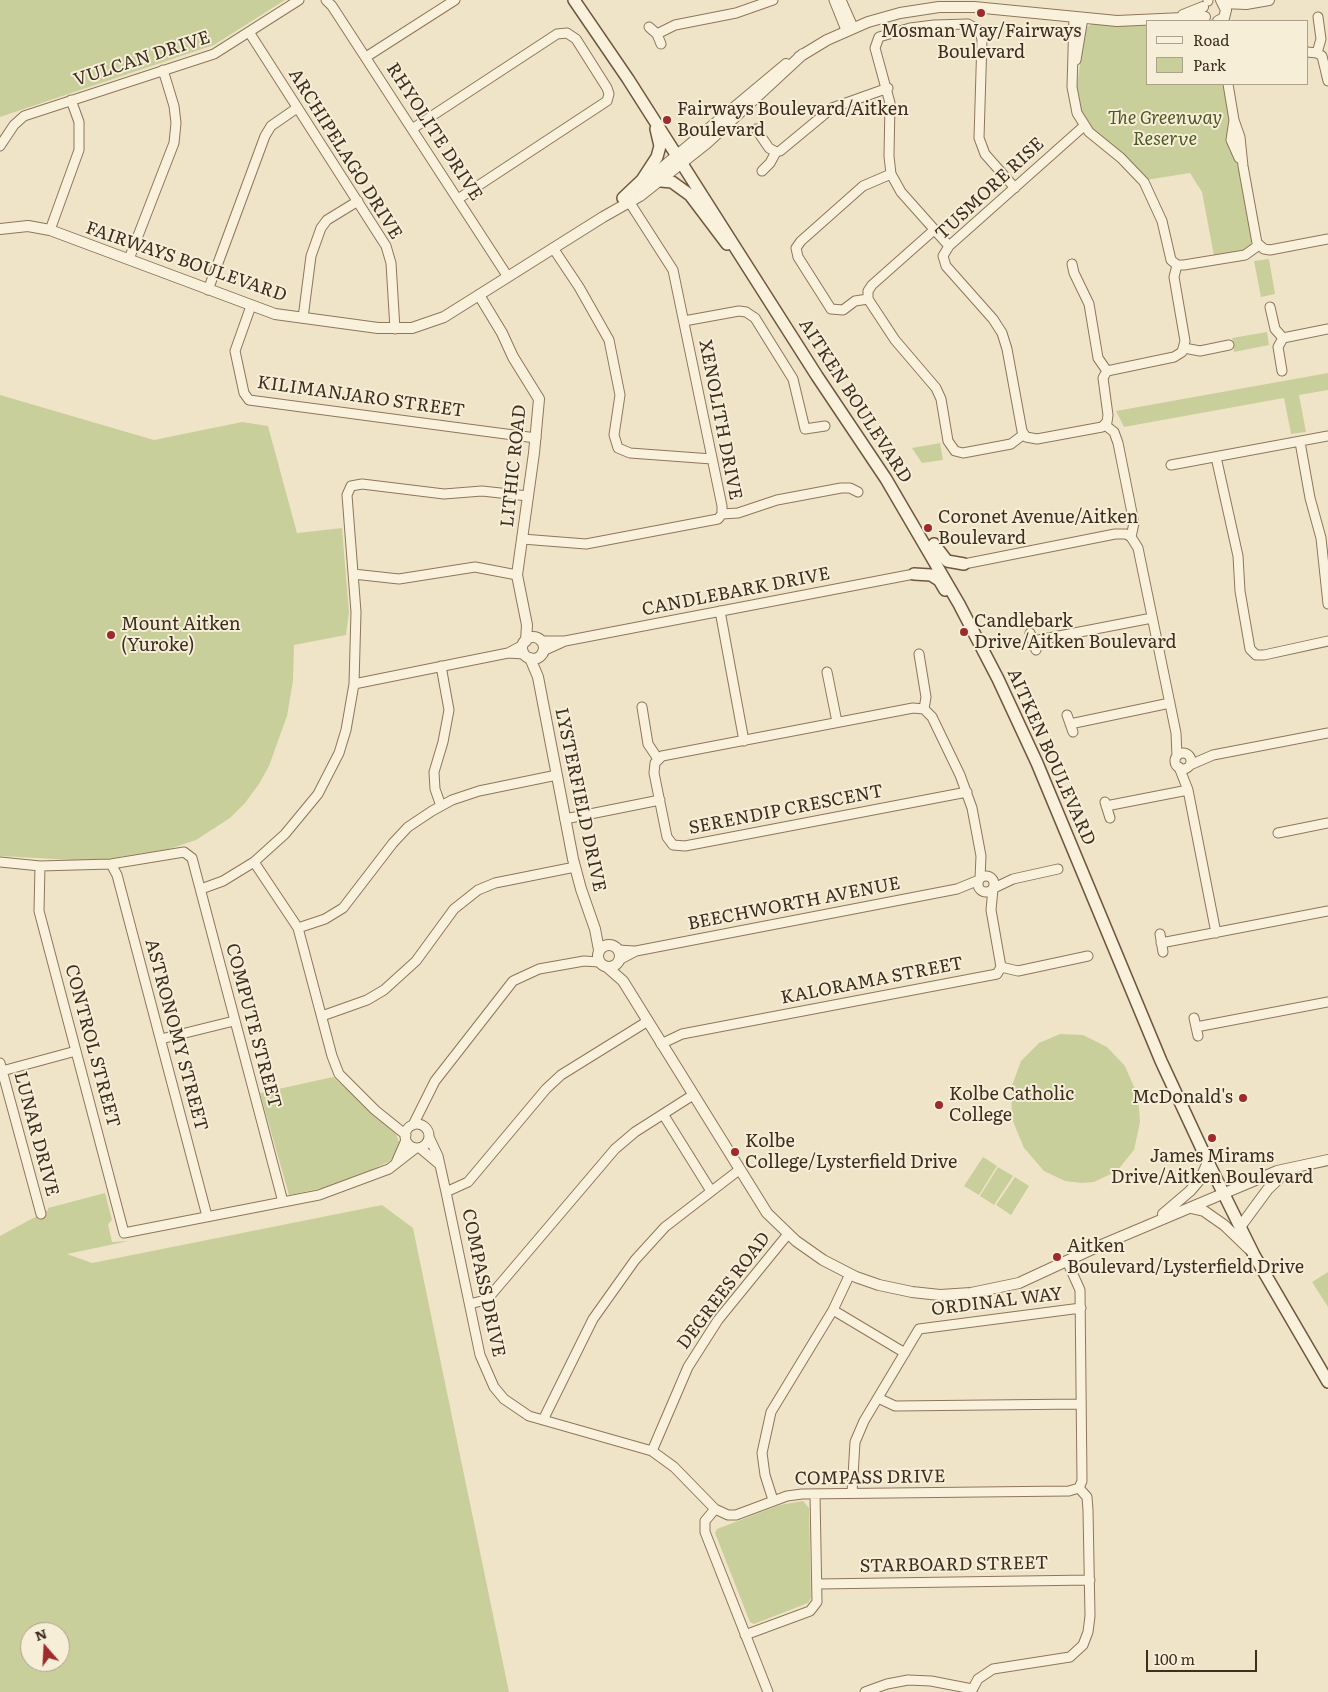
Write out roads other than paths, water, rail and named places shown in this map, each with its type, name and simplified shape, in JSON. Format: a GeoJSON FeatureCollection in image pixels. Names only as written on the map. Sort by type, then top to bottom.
{"type":"FeatureCollection","features":[{"type":"Feature","properties":{"kind":"main road","name":"AITKEN BOULEVARD"},"geometry":{"type":"LineString","coordinates":[[574,0],[652,116],[928,547],[991,665],[1037,763],[1161,1061],[1222,1193],[1254,1256],[1328,1382]]}},
{"type":"Feature","properties":{"kind":"main road"},"geometry":{"type":"LineString","coordinates":[[627,201],[659,153],[659,140],[652,116]]}},
{"type":"Feature","properties":{"kind":"main road"},"geometry":{"type":"LineString","coordinates":[[661,181],[672,182],[690,195],[728,245],[749,267]]}},
{"type":"Feature","properties":{"kind":"main road"},"geometry":{"type":"LineString","coordinates":[[902,505],[925,529],[943,558],[964,564]]}},
{"type":"Feature","properties":{"kind":"main road"},"geometry":{"type":"LineString","coordinates":[[914,574],[926,566],[929,557],[928,547]]}},
{"type":"Feature","properties":{"kind":"main road"},"geometry":{"type":"LineString","coordinates":[[954,595],[950,583],[952,574],[964,564]]}},
{"type":"Feature","properties":{"kind":"main road"},"geometry":{"type":"LineString","coordinates":[[914,574],[931,576],[939,580],[964,626],[991,665]]}},
{"type":"Feature","properties":{"kind":"street","name":"VULCAN DRIVE"},"geometry":{"type":"LineString","coordinates":[[0,146],[14,125],[24,116],[214,54],[298,0]]}},
{"type":"Feature","properties":{"kind":"street"},"geometry":{"type":"LineString","coordinates":[[366,58],[455,0]]}},
{"type":"Feature","properties":{"kind":"street"},"geometry":{"type":"LineString","coordinates":[[657,34],[675,26],[736,13],[773,0]]}},
{"type":"Feature","properties":{"kind":"street"},"geometry":{"type":"LineString","coordinates":[[834,0],[850,29]]}},
{"type":"Feature","properties":{"kind":"street"},"geometry":{"type":"LineString","coordinates":[[841,0],[850,29]]}},
{"type":"Feature","properties":{"kind":"street"},"geometry":{"type":"LineString","coordinates":[[1222,19],[1222,1],[1246,4],[1269,0]]}},
{"type":"Feature","properties":{"kind":"street","name":"RHYOLITE DRIVE"},"geometry":{"type":"LineString","coordinates":[[329,2],[508,277]]}},
{"type":"Feature","properties":{"kind":"street"},"geometry":{"type":"LineString","coordinates":[[1222,19],[1246,4]]}},
{"type":"Feature","properties":{"kind":"street","name":"FAIRWAYS BOULEVARD"},"geometry":{"type":"LineString","coordinates":[[627,201],[680,160],[755,95],[784,65],[850,29],[884,16],[939,6],[974,7],[1078,17],[1146,20]]}},
{"type":"Feature","properties":{"kind":"street","name":"FAIRWAYS BOULEVARD"},"geometry":{"type":"LineString","coordinates":[[1147,20],[1177,17],[1207,8]]}},
{"type":"Feature","properties":{"kind":"street"},"geometry":{"type":"LineString","coordinates":[[1078,17],[1080,42],[1073,75],[1074,104],[1084,126],[1100,143],[1125,162],[1144,182],[1162,221],[1170,257],[1177,265]]}},
{"type":"Feature","properties":{"kind":"street"},"geometry":{"type":"LineString","coordinates":[[1317,53],[1322,39],[1318,17]]}},
{"type":"Feature","properties":{"kind":"street"},"geometry":{"type":"LineString","coordinates":[[949,246],[901,192],[891,174],[888,156],[890,103],[888,88],[875,48],[876,40],[882,35],[934,25],[968,24],[977,27],[982,39],[979,138],[985,154],[1015,188]]}},
{"type":"Feature","properties":{"kind":"street"},"geometry":{"type":"LineString","coordinates":[[650,27],[657,34],[661,44]]}},
{"type":"Feature","properties":{"kind":"street","name":"ARCHIPELAGO DRIVE"},"geometry":{"type":"LineString","coordinates":[[249,32],[358,201],[389,254],[394,329]]}},
{"type":"Feature","properties":{"kind":"street"},"geometry":{"type":"LineString","coordinates":[[412,129],[560,33],[572,35],[580,46],[608,91],[607,101],[458,199]]}},
{"type":"Feature","properties":{"kind":"street"},"geometry":{"type":"LineString","coordinates":[[1308,52],[1317,53],[1324,59],[1328,81]]}},
{"type":"Feature","properties":{"kind":"street"},"geometry":{"type":"LineString","coordinates":[[129,259],[174,143],[176,123],[174,106],[163,70]]}},
{"type":"Feature","properties":{"kind":"street"},"geometry":{"type":"LineString","coordinates":[[1228,85],[1234,120],[1231,140],[1243,166],[1259,245]]}},
{"type":"Feature","properties":{"kind":"street"},"geometry":{"type":"LineString","coordinates":[[762,171],[771,162],[776,152],[784,148],[832,108],[888,88]]}},
{"type":"Feature","properties":{"kind":"street"},"geometry":{"type":"LineString","coordinates":[[50,230],[79,150],[79,122],[71,100]]}},
{"type":"Feature","properties":{"kind":"street"},"geometry":{"type":"LineString","coordinates":[[208,290],[265,136],[271,126],[298,108]]}},
{"type":"Feature","properties":{"kind":"street","name":"TUSMORE RISE"},"geometry":{"type":"LineString","coordinates":[[1024,434],[1005,340],[993,319],[946,266],[943,256],[949,246],[1084,126]]}},
{"type":"Feature","properties":{"kind":"street"},"geometry":{"type":"LineString","coordinates":[[756,129],[769,148],[776,152]]}},
{"type":"Feature","properties":{"kind":"street","name":"FAIRWAYS BOULEVARD"},"geometry":{"type":"LineString","coordinates":[[0,229],[28,226],[50,230],[275,314],[394,329],[412,328],[434,322],[508,277],[661,181],[680,160]]}},
{"type":"Feature","properties":{"kind":"street"},"geometry":{"type":"LineString","coordinates":[[868,298],[855,301],[840,311],[831,308],[798,257],[796,248],[800,242],[863,186],[891,174]]}},
{"type":"Feature","properties":{"kind":"street"},"geometry":{"type":"LineString","coordinates":[[303,318],[311,256],[321,228],[327,220],[358,201]]}},
{"type":"Feature","properties":{"kind":"street","name":"XENOLITH DRIVE"},"geometry":{"type":"LineString","coordinates":[[522,539],[586,544],[718,519],[722,514],[722,506],[673,270],[627,201]]}},
{"type":"Feature","properties":{"kind":"street"},"geometry":{"type":"LineString","coordinates":[[934,230],[872,285],[868,290],[868,298],[895,340],[936,388],[940,398],[948,441],[955,451],[962,453],[1011,444],[1024,434],[1030,438],[1037,439],[1105,425],[1114,432],[1117,438],[1133,516],[1128,535]]}},
{"type":"Feature","properties":{"kind":"street"},"geometry":{"type":"LineString","coordinates":[[1259,245],[1270,250],[1328,240]]}},
{"type":"Feature","properties":{"kind":"street"},"geometry":{"type":"LineString","coordinates":[[1177,265],[1245,254],[1259,245]]}},
{"type":"Feature","properties":{"kind":"street"},"geometry":{"type":"LineString","coordinates":[[553,248],[579,286],[608,340],[620,394],[614,435],[618,448],[630,453],[712,459]]}},
{"type":"Feature","properties":{"kind":"street"},"geometry":{"type":"LineString","coordinates":[[1072,264],[1074,273],[1086,296],[1099,360],[1107,371]]}},
{"type":"Feature","properties":{"kind":"street"},"geometry":{"type":"LineString","coordinates":[[1105,425],[1108,415],[1103,378],[1107,371],[1174,357],[1180,354],[1184,348],[1174,277],[1177,265]]}},
{"type":"Feature","properties":{"kind":"street","name":"LITHIC ROAD"},"geometry":{"type":"LineString","coordinates":[[478,295],[539,399],[536,438],[517,575],[533,648]]}},
{"type":"Feature","properties":{"kind":"street","name":"KILIMANJARO STREET"},"geometry":{"type":"LineString","coordinates":[[251,306],[235,351],[244,393],[249,400],[536,438]]}},
{"type":"Feature","properties":{"kind":"street"},"geometry":{"type":"LineString","coordinates":[[1270,307],[1274,329],[1283,338]]}},
{"type":"Feature","properties":{"kind":"street"},"geometry":{"type":"LineString","coordinates":[[684,321],[739,311],[746,312],[754,318],[793,379],[805,429],[825,426]]}},
{"type":"Feature","properties":{"kind":"street"},"geometry":{"type":"LineString","coordinates":[[1282,371],[1278,347],[1283,338],[1328,329]]}},
{"type":"Feature","properties":{"kind":"street"},"geometry":{"type":"LineString","coordinates":[[1184,348],[1200,351],[1229,345]]}},
{"type":"Feature","properties":{"kind":"street"},"geometry":{"type":"LineString","coordinates":[[1171,465],[1328,436]]}},
{"type":"Feature","properties":{"kind":"street"},"geometry":{"type":"LineString","coordinates":[[1300,442],[1310,498],[1321,538],[1328,604]]}},
{"type":"Feature","properties":{"kind":"street"},"geometry":{"type":"LineString","coordinates":[[1216,457],[1238,556],[1250,649],[1256,655],[1264,655],[1328,641]]}},
{"type":"Feature","properties":{"kind":"street"},"geometry":{"type":"LineString","coordinates":[[200,889],[223,881],[254,862],[301,817],[330,772],[346,730],[354,684],[356,612],[347,496],[351,486],[362,484],[444,494],[482,491],[528,496]]}},
{"type":"Feature","properties":{"kind":"street"},"geometry":{"type":"LineString","coordinates":[[722,514],[738,513],[776,500],[841,488],[850,488],[858,492]]}},
{"type":"Feature","properties":{"kind":"street"},"geometry":{"type":"LineString","coordinates":[[964,564],[1128,535]]}},
{"type":"Feature","properties":{"kind":"street"},"geometry":{"type":"LineString","coordinates":[[1128,535],[1138,548],[1176,733],[1176,763],[1188,790],[1216,933]]}},
{"type":"Feature","properties":{"kind":"street"},"geometry":{"type":"LineString","coordinates":[[353,574],[399,579],[475,567],[517,575]]}},
{"type":"Feature","properties":{"kind":"street","name":"CANDLEBARK DRIVE"},"geometry":{"type":"LineString","coordinates":[[354,684],[565,641],[914,574]]}},
{"type":"Feature","properties":{"kind":"street"},"geometry":{"type":"LineString","coordinates":[[720,611],[744,741]]}},
{"type":"Feature","properties":{"kind":"street"},"geometry":{"type":"LineString","coordinates":[[1033,641],[1152,618]]}},
{"type":"Feature","properties":{"kind":"street","name":"LYSTERFIELD DRIVE"},"geometry":{"type":"LineString","coordinates":[[533,648],[575,867],[595,929],[600,958]]}},
{"type":"Feature","properties":{"kind":"street"},"geometry":{"type":"LineString","coordinates":[[918,654],[926,697],[924,709]]}},
{"type":"Feature","properties":{"kind":"street"},"geometry":{"type":"LineString","coordinates":[[440,806],[435,789],[434,772],[443,742],[448,710],[441,666]]}},
{"type":"Feature","properties":{"kind":"street"},"geometry":{"type":"LineString","coordinates":[[826,672],[836,722]]}},
{"type":"Feature","properties":{"kind":"street"},"geometry":{"type":"LineString","coordinates":[[1070,724],[1170,703]]}},
{"type":"Feature","properties":{"kind":"street"},"geometry":{"type":"LineString","coordinates":[[642,707],[648,744],[658,759],[836,722],[913,708],[924,709],[932,718],[967,792],[981,856],[980,890],[992,910]]}},
{"type":"Feature","properties":{"kind":"street"},"geometry":{"type":"LineString","coordinates":[[1176,733],[1191,758],[1188,790]]}},
{"type":"Feature","properties":{"kind":"street"},"geometry":{"type":"LineString","coordinates":[[1179,767],[1184,768],[1213,755],[1328,733]]}},
{"type":"Feature","properties":{"kind":"street"},"geometry":{"type":"LineString","coordinates":[[1177,756],[1188,754],[1213,755]]}},
{"type":"Feature","properties":{"kind":"street","name":"SERENDIP CRESCENT"},"geometry":{"type":"LineString","coordinates":[[658,759],[654,767],[667,837],[673,845],[678,847],[967,792]]}},
{"type":"Feature","properties":{"kind":"street"},"geometry":{"type":"LineString","coordinates":[[298,928],[325,919],[343,908],[393,843],[408,827],[440,806],[479,791],[557,775]]}},
{"type":"Feature","properties":{"kind":"street"},"geometry":{"type":"LineString","coordinates":[[1110,818],[1105,804],[1188,790]]}},
{"type":"Feature","properties":{"kind":"street"},"geometry":{"type":"LineString","coordinates":[[565,819],[660,800]]}},
{"type":"Feature","properties":{"kind":"street"},"geometry":{"type":"LineString","coordinates":[[1278,833],[1328,823]]}},
{"type":"Feature","properties":{"kind":"street","name":"COMPUTE STREET"},"geometry":{"type":"LineString","coordinates":[[111,864],[184,852],[192,858],[283,1202]]}},
{"type":"Feature","properties":{"kind":"street"},"geometry":{"type":"LineString","coordinates":[[981,856],[992,877],[994,888],[992,910],[1001,967],[1018,971],[1088,956]]}},
{"type":"Feature","properties":{"kind":"street"},"geometry":{"type":"LineString","coordinates":[[0,862],[40,866],[111,864]]}},
{"type":"Feature","properties":{"kind":"street"},"geometry":{"type":"LineString","coordinates":[[254,862],[298,928],[339,1074],[406,1137],[412,1147],[418,1148],[439,1164]]}},
{"type":"Feature","properties":{"kind":"street","name":"ASTRONOMY STREET"},"geometry":{"type":"LineString","coordinates":[[111,864],[117,874],[207,1216]]}},
{"type":"Feature","properties":{"kind":"street","name":"CONTROL STREET"},"geometry":{"type":"LineString","coordinates":[[40,866],[39,911],[124,1233],[207,1216]]}},
{"type":"Feature","properties":{"kind":"street"},"geometry":{"type":"LineString","coordinates":[[322,1016],[367,1000],[384,990],[416,962],[454,909],[478,890],[495,883],[575,867]]}},
{"type":"Feature","properties":{"kind":"street"},"geometry":{"type":"LineString","coordinates":[[980,890],[986,892],[1013,879],[1058,869]]}},
{"type":"Feature","properties":{"kind":"street"},"geometry":{"type":"LineString","coordinates":[[980,879],[985,876],[1013,879]]}},
{"type":"Feature","properties":{"kind":"street","name":"BEECHWORTH AVENUE"},"geometry":{"type":"LineString","coordinates":[[619,957],[636,951],[957,889],[980,879]]}},
{"type":"Feature","properties":{"kind":"street","name":"BEECHWORTH AVENUE"},"geometry":{"type":"LineString","coordinates":[[957,889],[980,890]]}},
{"type":"Feature","properties":{"kind":"street"},"geometry":{"type":"LineString","coordinates":[[1161,943],[1328,912]]}},
{"type":"Feature","properties":{"kind":"street","name":"LYSTERFIELD DRIVE"},"geometry":{"type":"LineString","coordinates":[[595,929],[619,957]]}},
{"type":"Feature","properties":{"kind":"street"},"geometry":{"type":"LineString","coordinates":[[600,958],[609,944]]}},
{"type":"Feature","properties":{"kind":"street"},"geometry":{"type":"LineString","coordinates":[[396,1164],[406,1137],[435,1081],[513,981],[539,969],[600,958],[619,957],[623,981]]}},
{"type":"Feature","properties":{"kind":"street"},"geometry":{"type":"LineString","coordinates":[[600,958],[623,981],[762,1206],[788,1234],[823,1260],[850,1274],[879,1285],[912,1292],[971,1294],[1019,1283],[1222,1193],[1295,1166],[1328,1160]]}},
{"type":"Feature","properties":{"kind":"street","name":"KALORAMA STREET"},"geometry":{"type":"LineString","coordinates":[[663,1047],[676,1036],[997,974],[1001,967]]}},
{"type":"Feature","properties":{"kind":"street"},"geometry":{"type":"LineString","coordinates":[[1196,1027],[1328,1002]]}},
{"type":"Feature","properties":{"kind":"street"},"geometry":{"type":"LineString","coordinates":[[161,1039],[234,1021]]}},
{"type":"Feature","properties":{"kind":"street"},"geometry":{"type":"LineString","coordinates":[[446,1192],[468,1182],[560,1075],[648,1021]]}},
{"type":"Feature","properties":{"kind":"street"},"geometry":{"type":"LineString","coordinates":[[1,1067],[76,1051]]}},
{"type":"Feature","properties":{"kind":"street","name":"LUNAR DRIVE"},"geometry":{"type":"LineString","coordinates":[[1,1067],[41,1214]]}},
{"type":"Feature","properties":{"kind":"street"},"geometry":{"type":"LineString","coordinates":[[470,1304],[485,1300],[490,1296],[602,1162],[635,1132],[693,1095]]}},
{"type":"Feature","properties":{"kind":"street"},"geometry":{"type":"LineString","coordinates":[[207,1216],[283,1202],[343,1188],[389,1169],[428,1142],[424,1102]]}},
{"type":"Feature","properties":{"kind":"street"},"geometry":{"type":"LineString","coordinates":[[663,1114],[711,1192]]}},
{"type":"Feature","properties":{"kind":"street"},"geometry":{"type":"LineString","coordinates":[[388,1121],[425,1127]]}},
{"type":"Feature","properties":{"kind":"street","name":"COMPASS DRIVE"},"geometry":{"type":"LineString","coordinates":[[429,1137],[439,1164],[446,1192],[480,1355],[494,1387],[515,1408],[543,1420],[652,1451],[674,1467],[721,1514],[736,1515],[787,1496],[815,1494],[1069,1491],[1079,1488]]}},
{"type":"Feature","properties":{"kind":"street"},"geometry":{"type":"LineString","coordinates":[[1141,1228],[1172,1209],[1201,1178],[1208,1162]]}},
{"type":"Feature","properties":{"kind":"street"},"geometry":{"type":"LineString","coordinates":[[1240,1227],[1247,1215],[1279,1177],[1295,1166]]}},
{"type":"Feature","properties":{"kind":"street"},"geometry":{"type":"LineString","coordinates":[[543,1420],[593,1319],[635,1260],[666,1227],[739,1170]]}},
{"type":"Feature","properties":{"kind":"street"},"geometry":{"type":"LineString","coordinates":[[1185,1210],[1195,1208],[1204,1211],[1224,1225],[1254,1256]]}},
{"type":"Feature","properties":{"kind":"street","name":"DEGREES ROAD"},"geometry":{"type":"LineString","coordinates":[[652,1451],[688,1367],[718,1320],[788,1234]]}},
{"type":"Feature","properties":{"kind":"street"},"geometry":{"type":"LineString","coordinates":[[865,1692],[887,1684],[908,1680],[931,1681],[971,1691],[982,1676],[996,1668],[1040,1663],[1075,1655],[1083,1645],[1088,1632],[1090,1580],[1088,1501],[1079,1488],[1082,1481],[1081,1308],[1080,1290],[1067,1261]]}},
{"type":"Feature","properties":{"kind":"street"},"geometry":{"type":"LineString","coordinates":[[773,1500],[765,1475],[762,1453],[771,1412],[833,1310],[850,1274]]}},
{"type":"Feature","properties":{"kind":"street","name":"ORDINAL WAY"},"geometry":{"type":"LineString","coordinates":[[852,1494],[855,1442],[864,1421],[916,1332],[922,1328],[1081,1308]]}},
{"type":"Feature","properties":{"kind":"street"},"geometry":{"type":"LineString","coordinates":[[833,1310],[905,1353]]}},
{"type":"Feature","properties":{"kind":"street"},"geometry":{"type":"LineString","coordinates":[[878,1398],[895,1406],[1081,1404]]}},
{"type":"Feature","properties":{"kind":"street"},"geometry":{"type":"LineString","coordinates":[[745,1635],[810,1611],[817,1602],[815,1494]]}},
{"type":"Feature","properties":{"kind":"street"},"geometry":{"type":"LineString","coordinates":[[715,1509],[703,1526],[768,1692]]}},
{"type":"Feature","properties":{"kind":"street","name":"STARBOARD STREET"},"geometry":{"type":"LineString","coordinates":[[818,1584],[1090,1580]]}},
{"type":"Feature","properties":{"kind":"place","name":"Mosman Way/Fairways Boulevard"},"geometry":{"type":"Point","coordinates":[981,13]}},
{"type":"Feature","properties":{"kind":"place","name":"Fairways Boulevard/Aitken Boulevard"},"geometry":{"type":"Point","coordinates":[667,120]}},
{"type":"Feature","properties":{"kind":"place","name":"Coronet Avenue/Aitken Boulevard"},"geometry":{"type":"Point","coordinates":[928,528]}},
{"type":"Feature","properties":{"kind":"place","name":"Candlebark Drive/Aitken Boulevard"},"geometry":{"type":"Point","coordinates":[964,632]}},
{"type":"Feature","properties":{"kind":"place","name":"Mount Aitken (Yuroke)"},"geometry":{"type":"Point","coordinates":[111,635]}},
{"type":"Feature","properties":{"kind":"place","name":"McDonald's"},"geometry":{"type":"Point","coordinates":[1243,1098]}},
{"type":"Feature","properties":{"kind":"place","name":"Kolbe Catholic College"},"geometry":{"type":"Point","coordinates":[939,1105]}},
{"type":"Feature","properties":{"kind":"place","name":"James Mirams Drive/Aitken Boulevard"},"geometry":{"type":"Point","coordinates":[1212,1138]}},
{"type":"Feature","properties":{"kind":"place","name":"Kolbe College/Lysterfield Drive"},"geometry":{"type":"Point","coordinates":[735,1152]}},
{"type":"Feature","properties":{"kind":"place","name":"Aitken Boulevard/Lysterfield Drive"},"geometry":{"type":"Point","coordinates":[1057,1257]}},
{"type":"Feature","properties":{"kind":"park label","name":"The Greenway Reserve"},"geometry":{"type":"Point","coordinates":[1165,129]}}]}
